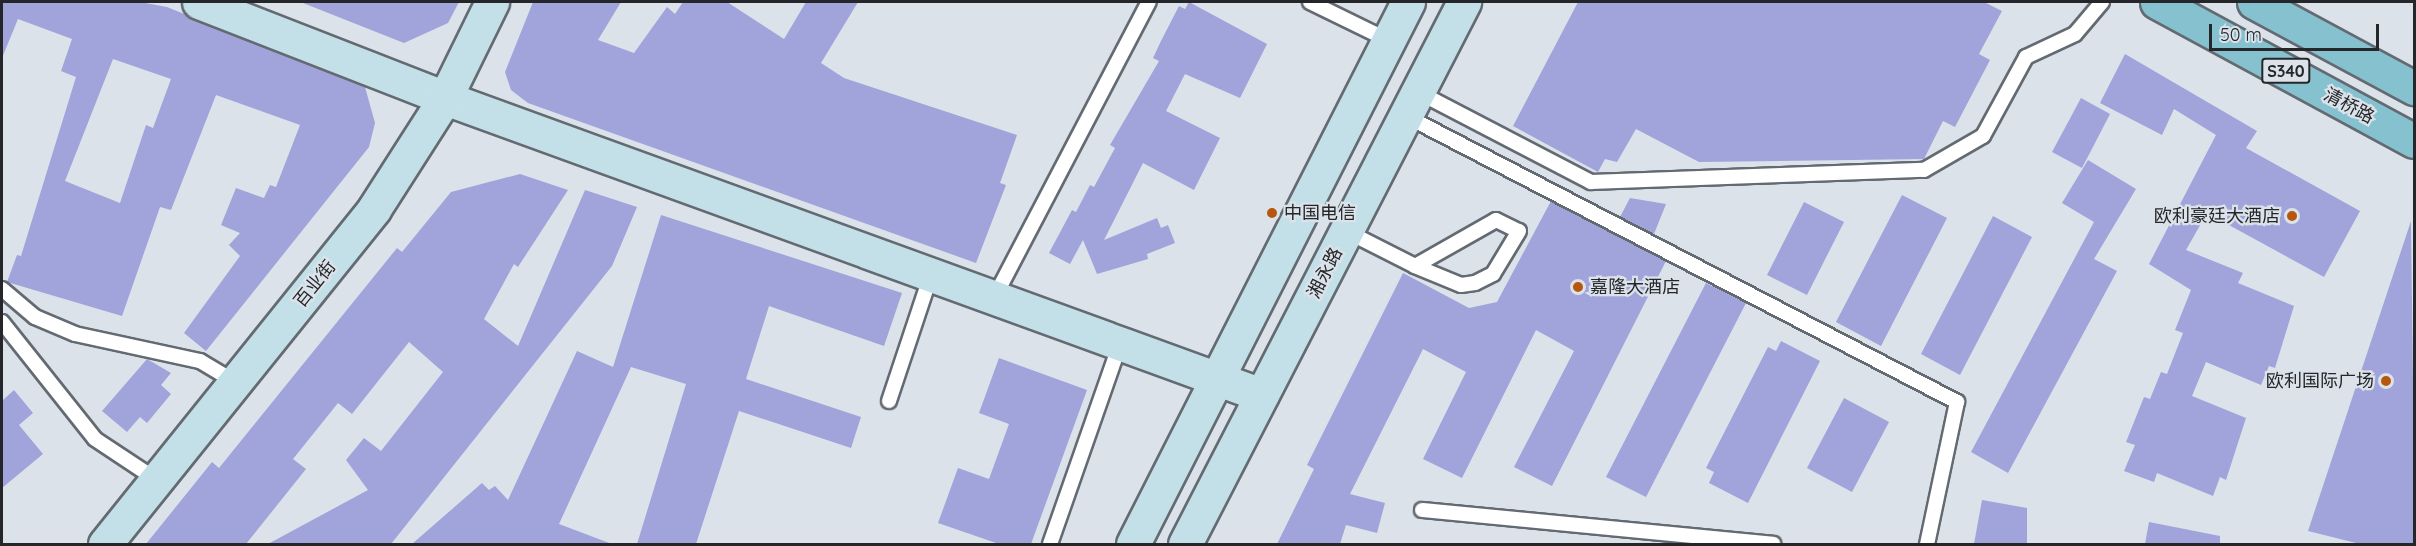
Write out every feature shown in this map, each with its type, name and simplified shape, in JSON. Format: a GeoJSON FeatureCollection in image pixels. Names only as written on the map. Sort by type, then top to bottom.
{"type":"FeatureCollection","features":[{"type":"Feature","properties":{"kind":"main road","name":"清桥路"},"geometry":{"type":"LineString","coordinates":[[2157,2],[2415,141]]}},
{"type":"Feature","properties":{"kind":"main road","name":"S340"},"geometry":{"type":"LineString","coordinates":[[2254,2],[2409,82]]}},
{"type":"Feature","properties":{"kind":"street"},"geometry":{"type":"LineString","coordinates":[[199,2],[445,98],[1262,395]]}},
{"type":"Feature","properties":{"kind":"street","name":"百业街"},"geometry":{"type":"LineString","coordinates":[[105,544],[374,209],[445,98],[492,2]]}},
{"type":"Feature","properties":{"kind":"street"},"geometry":{"type":"LineString","coordinates":[[1133,544],[1219,380],[1408,2]]}},
{"type":"Feature","properties":{"kind":"street","name":"湘永路"},"geometry":{"type":"LineString","coordinates":[[1185,544],[1464,2]]}},
{"type":"Feature","properties":{"kind":"lane"},"geometry":{"type":"LineString","coordinates":[[994,298],[1149,2]]}},
{"type":"Feature","properties":{"kind":"lane"},"geometry":{"type":"LineString","coordinates":[[1310,2],[1388,40]]}},
{"type":"Feature","properties":{"kind":"lane"},"geometry":{"type":"LineString","coordinates":[[1412,104],[1591,182],[1924,170],[1983,136],[2026,57],[2076,34],[2102,2]]}},
{"type":"Feature","properties":{"kind":"lane"},"geometry":{"type":"LineString","coordinates":[[1412,104],[1957,402],[1927,544]]}},
{"type":"Feature","properties":{"kind":"lane"},"geometry":{"type":"LineString","coordinates":[[1346,231],[1415,266],[1461,285],[1475,283],[1493,274],[1519,231],[1496,220],[1415,266]]}},
{"type":"Feature","properties":{"kind":"lane"},"geometry":{"type":"LineString","coordinates":[[888,401],[931,275]]}},
{"type":"Feature","properties":{"kind":"lane"},"geometry":{"type":"LineString","coordinates":[[2,289],[35,317],[75,334],[200,360],[236,382]]}},
{"type":"Feature","properties":{"kind":"lane"},"geometry":{"type":"LineString","coordinates":[[2,322],[95,439],[157,480]]}},
{"type":"Feature","properties":{"kind":"lane"},"geometry":{"type":"LineString","coordinates":[[1050,544],[1120,344]]}},
{"type":"Feature","properties":{"kind":"lane"},"geometry":{"type":"LineString","coordinates":[[1422,510],[1773,544]]}},
{"type":"Feature","properties":{"kind":"building"},"geometry":{"type":"Polygon","coordinates":[[[2,2],[140,2],[167,7],[365,87],[375,123],[369,147],[206,351],[184,333],[240,256],[229,245],[240,233],[221,225],[236,188],[264,198],[270,185],[276,187],[300,125],[216,95],[171,210],[160,207],[122,316],[7,282],[17,255],[21,256],[76,77],[61,71],[72,39],[18,19],[2,58],[2,2]],[[113,59],[65,181],[120,203],[146,125],[153,128],[171,79],[113,59]]]}},
{"type":"Feature","properties":{"kind":"building"},"geometry":{"type":"Polygon","coordinates":[[[459,2],[448,23],[404,43],[303,3],[459,2]]]}},
{"type":"Feature","properties":{"kind":"building"},"geometry":{"type":"Polygon","coordinates":[[[533,2],[621,2],[598,40],[634,53],[667,7],[675,14],[683,2],[727,2],[784,39],[806,2],[858,2],[821,63],[844,78],[1017,135],[1000,183],[1006,185],[976,263],[528,103],[511,90],[505,72],[533,2]]]}},
{"type":"Feature","properties":{"kind":"building"},"geometry":{"type":"Polygon","coordinates":[[[1189,2],[1267,44],[1240,98],[1185,74],[1166,111],[1220,138],[1194,190],[1143,163],[1104,240],[1157,218],[1161,228],[1168,225],[1175,243],[1147,254],[1148,259],[1097,274],[1083,240],[1070,264],[1049,253],[1072,210],[1076,212],[1090,185],[1094,187],[1115,148],[1110,145],[1159,61],[1153,58],[1161,41],[1179,6],[1185,9],[1189,2]]]}},
{"type":"Feature","properties":{"kind":"building"},"geometry":{"type":"Polygon","coordinates":[[[1578,2],[1984,2],[2002,11],[1979,54],[1990,60],[1955,127],[1943,121],[1924,159],[1699,162],[1636,129],[1617,162],[1605,159],[1598,172],[1513,126],[1578,2]]]}},
{"type":"Feature","properties":{"kind":"building"},"geometry":{"type":"Polygon","coordinates":[[[2125,54],[2257,131],[2246,148],[2360,211],[2324,277],[2207,213],[2186,250],[2243,273],[2238,283],[2294,306],[2275,368],[2269,366],[2261,385],[2206,362],[2192,396],[2246,418],[2226,480],[2220,477],[2213,496],[2157,473],[2154,482],[2124,471],[2135,445],[2126,442],[2144,397],[2150,399],[2161,372],[2167,374],[2183,333],[2175,330],[2191,290],[2149,264],[2216,135],[2174,109],[2162,135],[2100,103],[2125,54]]]}},
{"type":"Feature","properties":{"kind":"building"},"geometry":{"type":"Polygon","coordinates":[[[2081,98],[2110,114],[2082,168],[2052,152],[2081,98]]]}},
{"type":"Feature","properties":{"kind":"building"},"geometry":{"type":"Polygon","coordinates":[[[2088,160],[2136,189],[2094,259],[2117,271],[2008,473],[1971,452],[2094,222],[2062,203],[2088,160]]]}},
{"type":"Feature","properties":{"kind":"building"},"geometry":{"type":"Polygon","coordinates":[[[520,174],[568,190],[518,267],[514,264],[484,319],[518,346],[585,190],[637,207],[612,266],[391,544],[268,544],[368,490],[346,460],[364,438],[381,451],[443,372],[409,342],[352,414],[338,403],[293,459],[306,469],[246,544],[146,544],[212,462],[219,468],[397,248],[402,252],[451,192],[520,174]]]}},
{"type":"Feature","properties":{"kind":"building"},"geometry":{"type":"Polygon","coordinates":[[[1902,195],[1947,218],[1881,346],[1836,322],[1902,195]]]}},
{"type":"Feature","properties":{"kind":"building"},"geometry":{"type":"Polygon","coordinates":[[[1630,198],[1666,204],[1654,234],[1620,217],[1630,198]]]}},
{"type":"Feature","properties":{"kind":"building"},"geometry":{"type":"Polygon","coordinates":[[[1551,201],[1666,261],[1552,486],[1514,467],[1574,351],[1536,330],[1462,478],[1423,459],[1466,372],[1423,349],[1350,494],[1385,503],[1377,533],[1346,525],[1340,544],[1277,544],[1314,469],[1307,465],[1403,273],[1469,308],[1497,302],[1551,201]]]}},
{"type":"Feature","properties":{"kind":"building"},"geometry":{"type":"Polygon","coordinates":[[[1804,202],[1844,222],[1807,295],[1767,275],[1804,202]]]}},
{"type":"Feature","properties":{"kind":"building"},"geometry":{"type":"Polygon","coordinates":[[[661,215],[902,293],[884,346],[769,306],[746,379],[861,417],[851,448],[739,411],[696,544],[637,544],[686,384],[631,367],[559,524],[612,544],[412,544],[482,483],[489,490],[495,486],[508,500],[577,351],[613,367],[661,215]]]}},
{"type":"Feature","properties":{"kind":"building"},"geometry":{"type":"Polygon","coordinates":[[[1993,216],[2032,237],[1960,375],[1921,354],[1993,216]]]}},
{"type":"Feature","properties":{"kind":"building","name":"欧利国际广场"},"geometry":{"type":"Polygon","coordinates":[[[2411,221],[2415,544],[2360,544],[2308,531],[2411,221]]]}},
{"type":"Feature","properties":{"kind":"building"},"geometry":{"type":"Polygon","coordinates":[[[1706,283],[1746,303],[1646,497],[1606,477],[1706,283]]]}},
{"type":"Feature","properties":{"kind":"building"},"geometry":{"type":"Polygon","coordinates":[[[1781,341],[1820,361],[1748,503],[1709,483],[1714,472],[1706,468],[1768,347],[1776,351],[1781,341]]]}},
{"type":"Feature","properties":{"kind":"building"},"geometry":{"type":"Polygon","coordinates":[[[999,358],[1087,390],[1031,544],[999,544],[938,523],[958,468],[989,479],[1009,424],[979,413],[999,358]]]}},
{"type":"Feature","properties":{"kind":"building"},"geometry":{"type":"Polygon","coordinates":[[[147,359],[171,373],[161,385],[171,394],[147,423],[140,417],[127,432],[102,411],[147,359]]]}},
{"type":"Feature","properties":{"kind":"building"},"geometry":{"type":"Polygon","coordinates":[[[14,390],[33,413],[19,425],[43,454],[2,488],[2,401],[14,390]]]}},
{"type":"Feature","properties":{"kind":"building"},"geometry":{"type":"Polygon","coordinates":[[[1844,398],[1889,422],[1852,492],[1807,468],[1844,398]]]}},
{"type":"Feature","properties":{"kind":"building"},"geometry":{"type":"Polygon","coordinates":[[[1982,500],[2027,508],[2027,544],[1974,544],[1982,500]]]}},
{"type":"Feature","properties":{"kind":"building"},"geometry":{"type":"Polygon","coordinates":[[[2149,522],[2220,536],[2220,544],[2145,544],[2149,522]]]}},
{"type":"Feature","properties":{"kind":"place","name":"中国电信"},"geometry":{"type":"Point","coordinates":[1272,213]}},
{"type":"Feature","properties":{"kind":"place","name":"欧利豪廷大酒店"},"geometry":{"type":"Point","coordinates":[2292,216]}},
{"type":"Feature","properties":{"kind":"place","name":"嘉隆大酒店"},"geometry":{"type":"Point","coordinates":[1578,287]}},
{"type":"Feature","properties":{"kind":"place","name":"欧利国际广场"},"geometry":{"type":"Point","coordinates":[2386,381]}}]}
